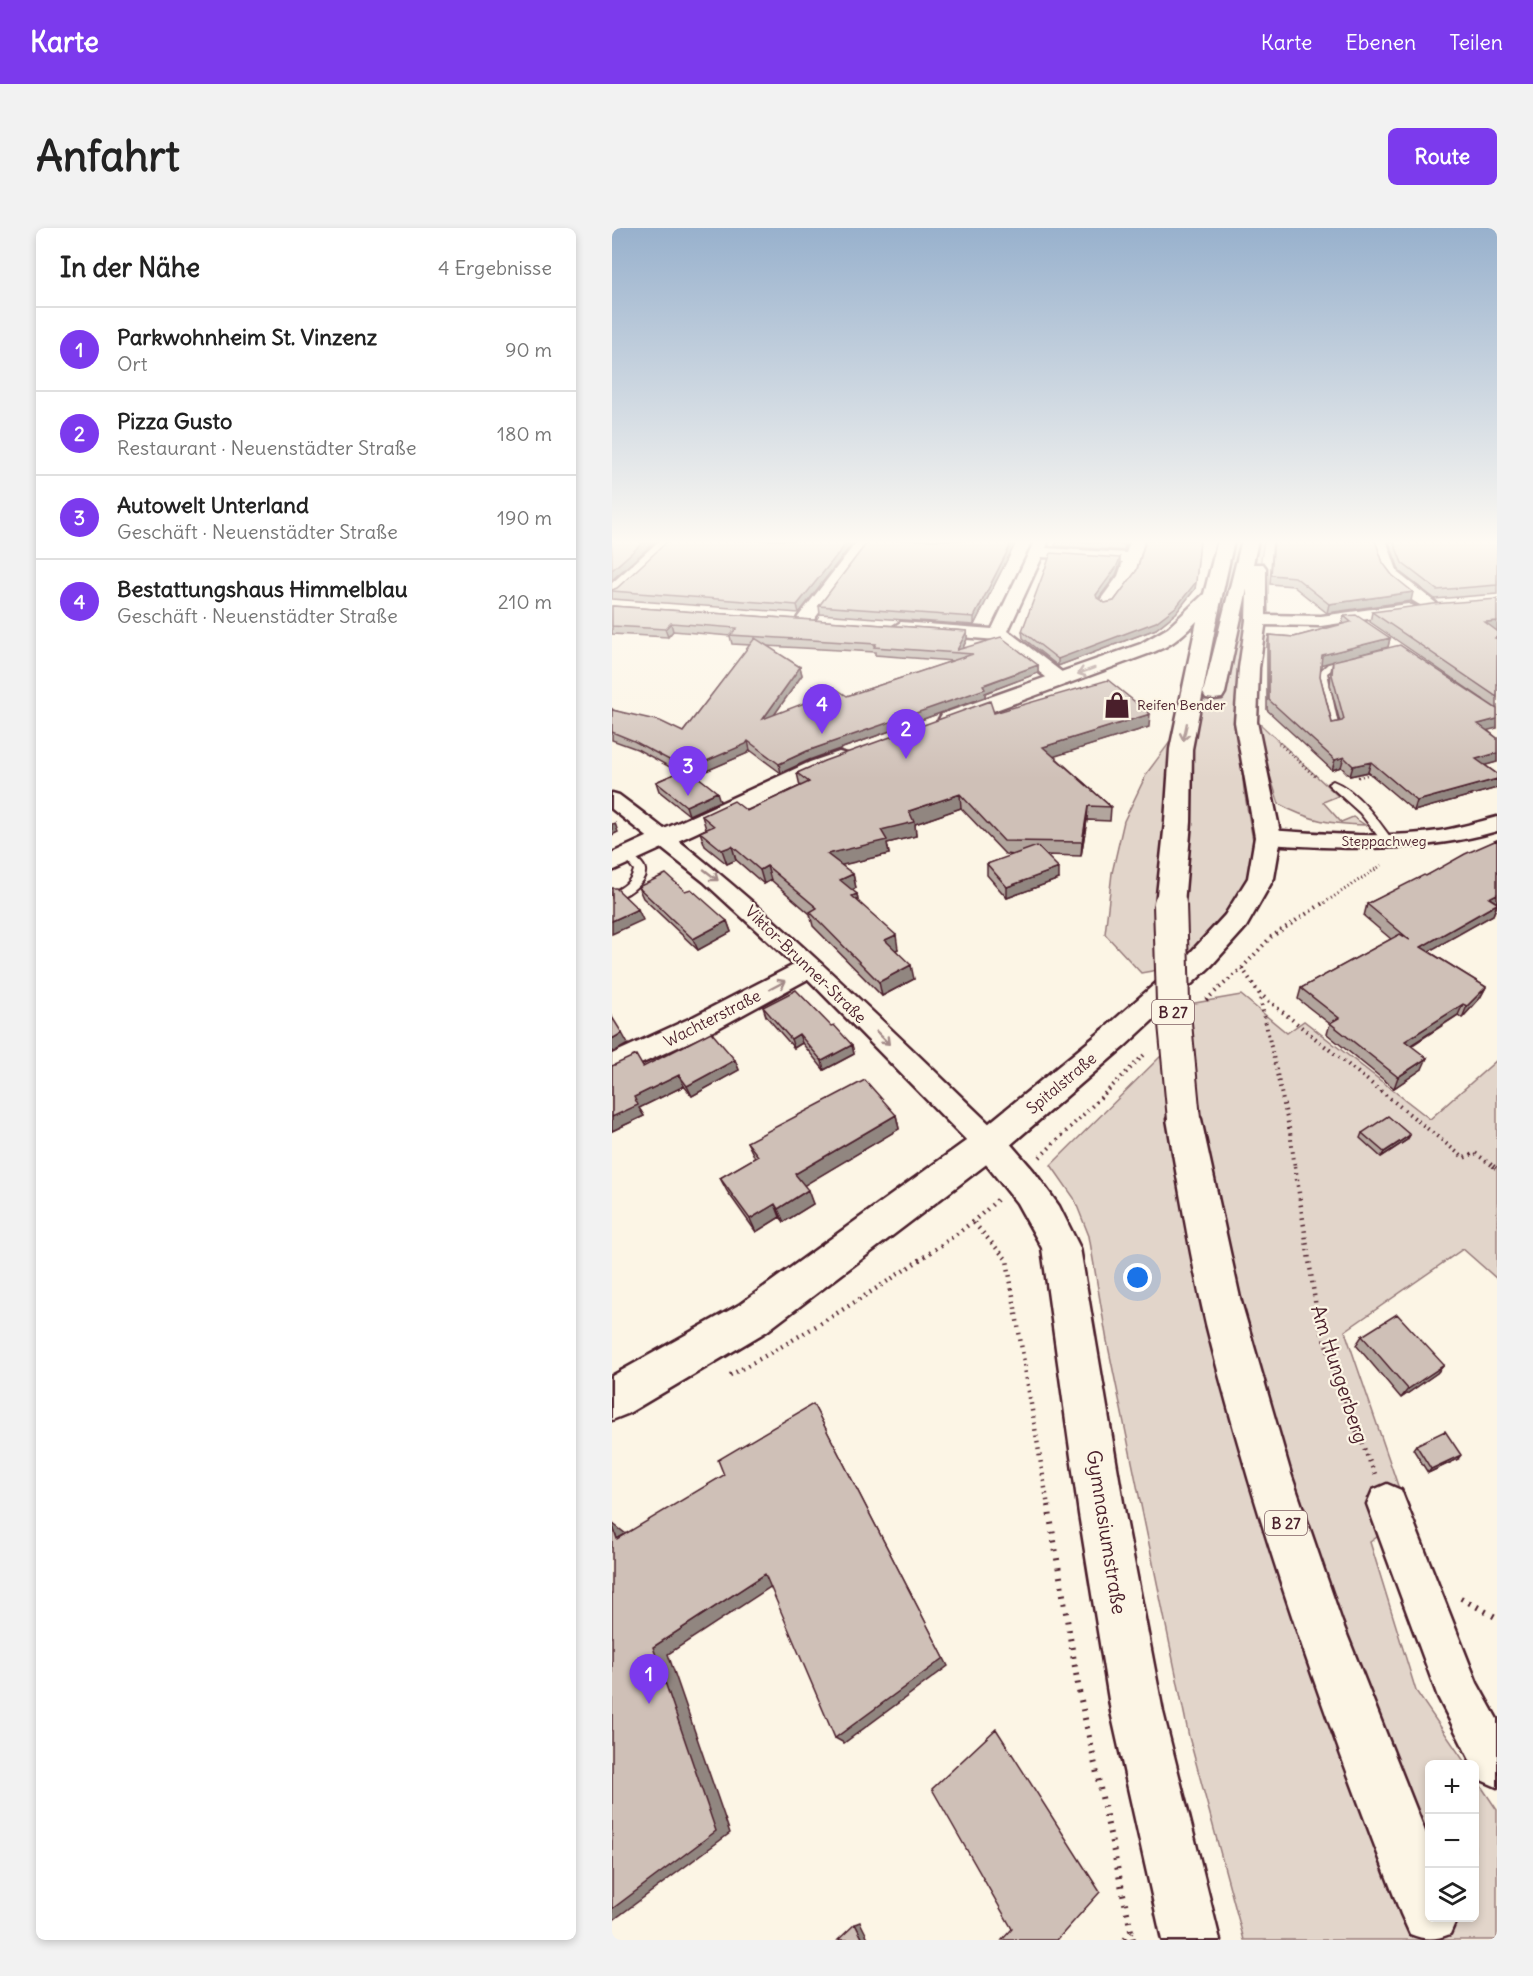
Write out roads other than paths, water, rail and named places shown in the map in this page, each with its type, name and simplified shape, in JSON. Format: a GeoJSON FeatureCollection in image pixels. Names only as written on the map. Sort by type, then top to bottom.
{"type":"FeatureCollection","features":[{"type":"Feature","properties":{"kind":"main road"},"geometry":{"type":"LineString","coordinates":[[925,728],[1149,647],[1175,632],[1188,620]]}},
{"type":"Feature","properties":{"kind":"main road","name":"B 27"},"geometry":{"type":"LineString","coordinates":[[1209,620],[1181,749],[1178,822],[1170,904],[1173,1002],[1184,1119],[1226,1322],[1261,1443],[1305,1584],[1393,1825],[1425,1904]]}},
{"type":"Feature","properties":{"kind":"main road"},"geometry":{"type":"LineString","coordinates":[[1209,718],[1232,620]]}},
{"type":"Feature","properties":{"kind":"main road","name":"Spitalstraße"},"geometry":{"type":"LineString","coordinates":[[612,1399],[753,1318],[989,1143],[1115,1037],[1201,958],[1236,921],[1261,878],[1268,837],[1246,722],[1249,668],[1256,620]]}},
{"type":"Feature","properties":{"kind":"main road","name":"B 27"},"geometry":{"type":"LineString","coordinates":[[1178,822],[1203,750]]}},
{"type":"Feature","properties":{"kind":"main road"},"geometry":{"type":"LineString","coordinates":[[620,860],[818,767],[860,752]]}},
{"type":"Feature","properties":{"kind":"main road","name":"Gymnasiumstraße"},"geometry":{"type":"LineString","coordinates":[[989,1143],[1020,1177],[1045,1213],[1061,1248],[1102,1514],[1137,1712],[1191,1940]]}},
{"type":"Feature","properties":{"kind":"main road","name":"B 27"},"geometry":{"type":"LineString","coordinates":[[1432,1922],[1440,1940]]}},
{"type":"Feature","properties":{"kind":"street"},"geometry":{"type":"LineString","coordinates":[[798,620],[827,622]]}},
{"type":"Feature","properties":{"kind":"street"},"geometry":{"type":"LineString","coordinates":[[998,634],[1005,620]]}},
{"type":"Feature","properties":{"kind":"street"},"geometry":{"type":"LineString","coordinates":[[1256,620],[1334,620]]}},
{"type":"Feature","properties":{"kind":"street"},"geometry":{"type":"LineString","coordinates":[[885,626],[998,634],[1011,640],[1061,680]]}},
{"type":"Feature","properties":{"kind":"street","name":"Viktor-Brunner-Straße"},"geometry":{"type":"LineString","coordinates":[[612,799],[718,881],[811,967],[989,1143]]}},
{"type":"Feature","properties":{"kind":"street","name":"Steppachweg"},"geometry":{"type":"LineString","coordinates":[[1268,837],[1389,843],[1433,841],[1465,835],[1497,824]]}},
{"type":"Feature","properties":{"kind":"street","name":"Wachterstraße"},"geometry":{"type":"LineString","coordinates":[[612,1066],[701,1025],[811,967]]}},
{"type":"Feature","properties":{"kind":"street"},"geometry":{"type":"LineString","coordinates":[[1387,1504],[1460,1697],[1497,1764]]}},
{"type":"Feature","properties":{"kind":"lane"},"geometry":{"type":"LineString","coordinates":[[1358,620],[1370,628]]}},
{"type":"Feature","properties":{"kind":"lane"},"geometry":{"type":"LineString","coordinates":[[1334,729],[1323,672],[1331,666],[1365,657]]}},
{"type":"Feature","properties":{"kind":"lane"},"geometry":{"type":"LineString","coordinates":[[1333,784],[1354,800],[1376,823],[1389,843]]}},
{"type":"Feature","properties":{"kind":"lane"},"geometry":{"type":"LineString","coordinates":[[617,895],[626,891],[638,880],[640,870],[620,860]]}},
{"type":"Feature","properties":{"kind":"place","name":"Reifen Bender"},"geometry":{"type":"Point","coordinates":[1117,705]}},
{"type":"Feature","properties":{"kind":"place","name":"Bestattungshaus Himmelblau"},"geometry":{"type":"Point","coordinates":[822,734]}},
{"type":"Feature","properties":{"kind":"place","name":"Pizza Gusto"},"geometry":{"type":"Point","coordinates":[906,759]}},
{"type":"Feature","properties":{"kind":"place","name":"Autowelt Unterland"},"geometry":{"type":"Point","coordinates":[688,796]}},
{"type":"Feature","properties":{"kind":"place","name":"Parkwohnheim St. Vinzenz"},"geometry":{"type":"Point","coordinates":[649,1704]}}]}
